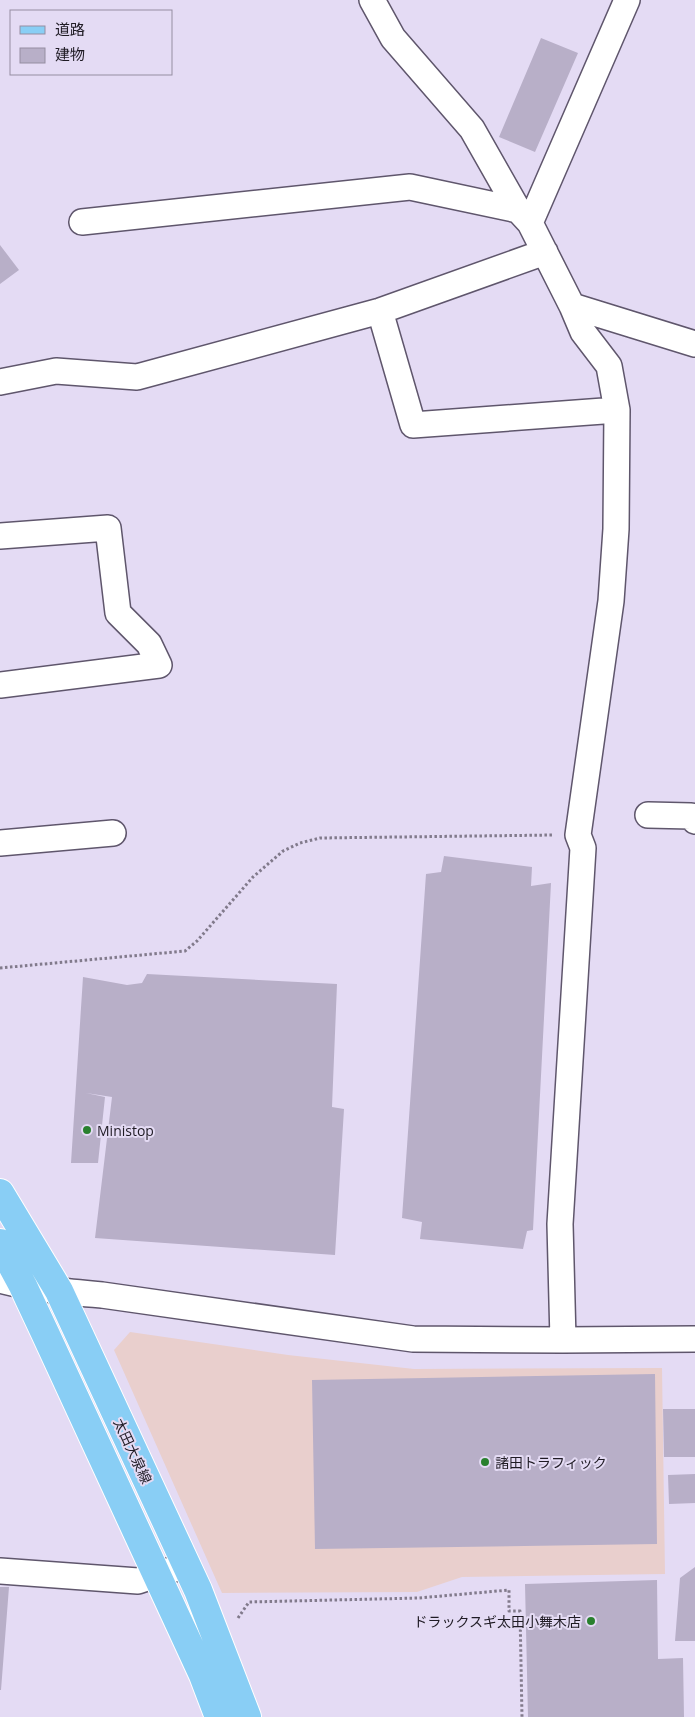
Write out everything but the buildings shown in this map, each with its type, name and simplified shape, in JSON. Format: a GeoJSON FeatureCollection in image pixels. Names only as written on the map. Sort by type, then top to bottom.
{"type":"FeatureCollection","features":[{"type":"Feature","properties":{"kind":"main road","name":"太田大泉線"},"geometry":{"type":"LineString","coordinates":[[0,1193],[58,1291],[186,1565],[247,1717]]}},
{"type":"Feature","properties":{"kind":"main road"},"geometry":{"type":"LineString","coordinates":[[0,1243],[12,1283],[157,1576],[203,1675],[219,1717]]}},
{"type":"Feature","properties":{"kind":"street"},"geometry":{"type":"LineString","coordinates":[[372,0],[393,38],[472,130],[524,216],[545,252],[583,332],[609,366],[616,410],[616,529],[611,601],[578,835],[583,848],[560,1224],[564,1340]]}},
{"type":"Feature","properties":{"kind":"street"},"geometry":{"type":"LineString","coordinates":[[524,216],[627,0]]}},
{"type":"Feature","properties":{"kind":"street"},"geometry":{"type":"LineString","coordinates":[[82,222],[410,187],[524,216]]}},
{"type":"Feature","properties":{"kind":"street"},"geometry":{"type":"LineString","coordinates":[[0,382],[56,371],[137,377],[380,311],[545,252]]}},
{"type":"Feature","properties":{"kind":"street"},"geometry":{"type":"LineString","coordinates":[[572,306],[695,344]]}},
{"type":"Feature","properties":{"kind":"street"},"geometry":{"type":"LineString","coordinates":[[380,311],[413,425],[616,410]]}},
{"type":"Feature","properties":{"kind":"street"},"geometry":{"type":"LineString","coordinates":[[0,536],[108,528],[118,613],[149,644],[159,665],[0,685]]}},
{"type":"Feature","properties":{"kind":"street"},"geometry":{"type":"LineString","coordinates":[[648,815],[690,816],[695,821]]}},
{"type":"Feature","properties":{"kind":"street"},"geometry":{"type":"LineString","coordinates":[[0,843],[113,833]]}},
{"type":"Feature","properties":{"kind":"street"},"geometry":{"type":"LineString","coordinates":[[12,1283],[58,1291],[102,1295],[413,1339],[695,1339],[695,1327]]}},
{"type":"Feature","properties":{"kind":"street"},"geometry":{"type":"LineString","coordinates":[[0,1571],[138,1581],[186,1565]]}},
{"type":"Feature","properties":{"kind":"path"},"geometry":{"type":"LineString","coordinates":[[0,968],[185,951],[198,941],[253,877],[282,851],[300,843],[320,838],[578,835]]}},
{"type":"Feature","properties":{"kind":"path"},"geometry":{"type":"LineString","coordinates":[[232,1626],[249,1602],[418,1598],[509,1590],[509,1611],[520,1611],[522,1717]]}},
{"type":"Feature","properties":{"kind":"shaded area"},"geometry":{"type":"Polygon","coordinates":[[[130,1332],[288,1355],[414,1369],[662,1368],[665,1574],[462,1577],[417,1592],[222,1593],[114,1350],[130,1332]]]}},
{"type":"Feature","properties":{"kind":"place","name":"Ministop"},"geometry":{"type":"Point","coordinates":[87,1130]}},
{"type":"Feature","properties":{"kind":"place","name":"諸田トラフィック"},"geometry":{"type":"Point","coordinates":[485,1462]}},
{"type":"Feature","properties":{"kind":"place","name":"ドラックスギ太田小舞木店"},"geometry":{"type":"Point","coordinates":[591,1621]}}]}
